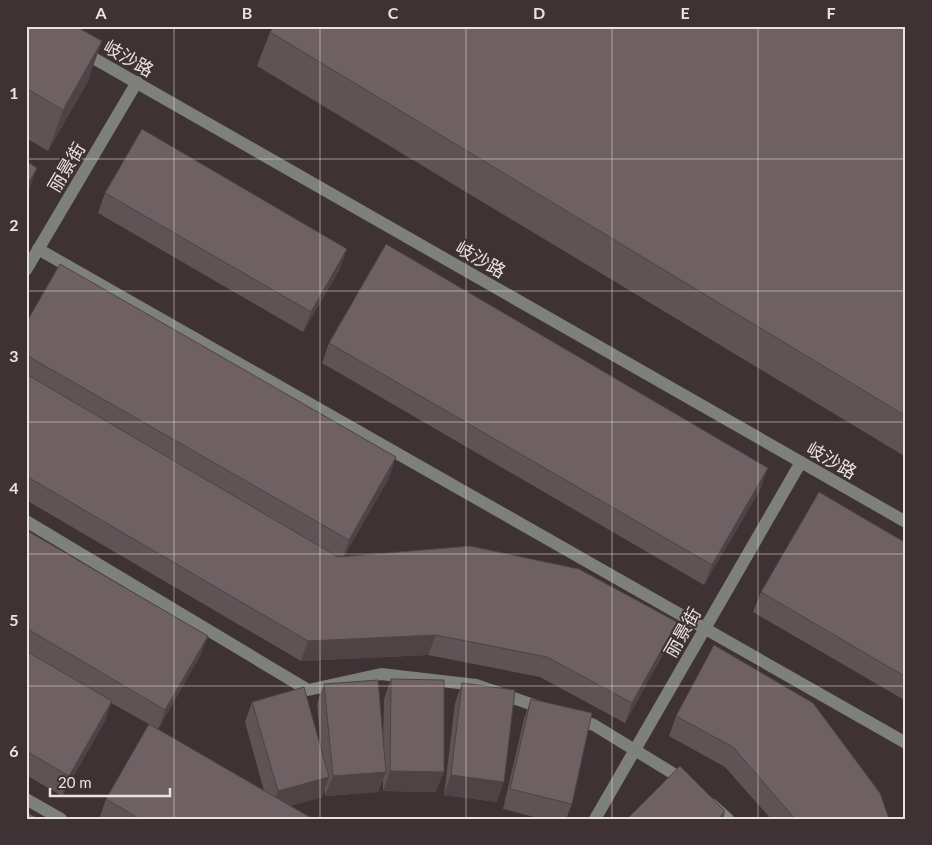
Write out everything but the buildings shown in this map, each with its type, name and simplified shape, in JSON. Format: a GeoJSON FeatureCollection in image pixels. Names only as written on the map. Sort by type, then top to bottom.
{"type":"FeatureCollection","features":[{"type":"Feature","properties":{"kind":"street","name":"岐沙路"},"geometry":{"type":"LineString","coordinates":[[71,45],[906,522]]}},
{"type":"Feature","properties":{"kind":"street","name":"丽景街"},"geometry":{"type":"LineString","coordinates":[[26,270],[137,82]]}},
{"type":"Feature","properties":{"kind":"street"},"geometry":{"type":"LineString","coordinates":[[38,249],[906,743]]}},
{"type":"Feature","properties":{"kind":"street","name":"丽景街"},"geometry":{"type":"LineString","coordinates":[[595,819],[801,462]]}},
{"type":"Feature","properties":{"kind":"street"},"geometry":{"type":"LineString","coordinates":[[26,521],[308,690],[381,674],[476,685],[594,725],[682,778],[728,819]]}},
{"type":"Feature","properties":{"kind":"street"},"geometry":{"type":"LineString","coordinates":[[26,799],[61,819]]}}]}
